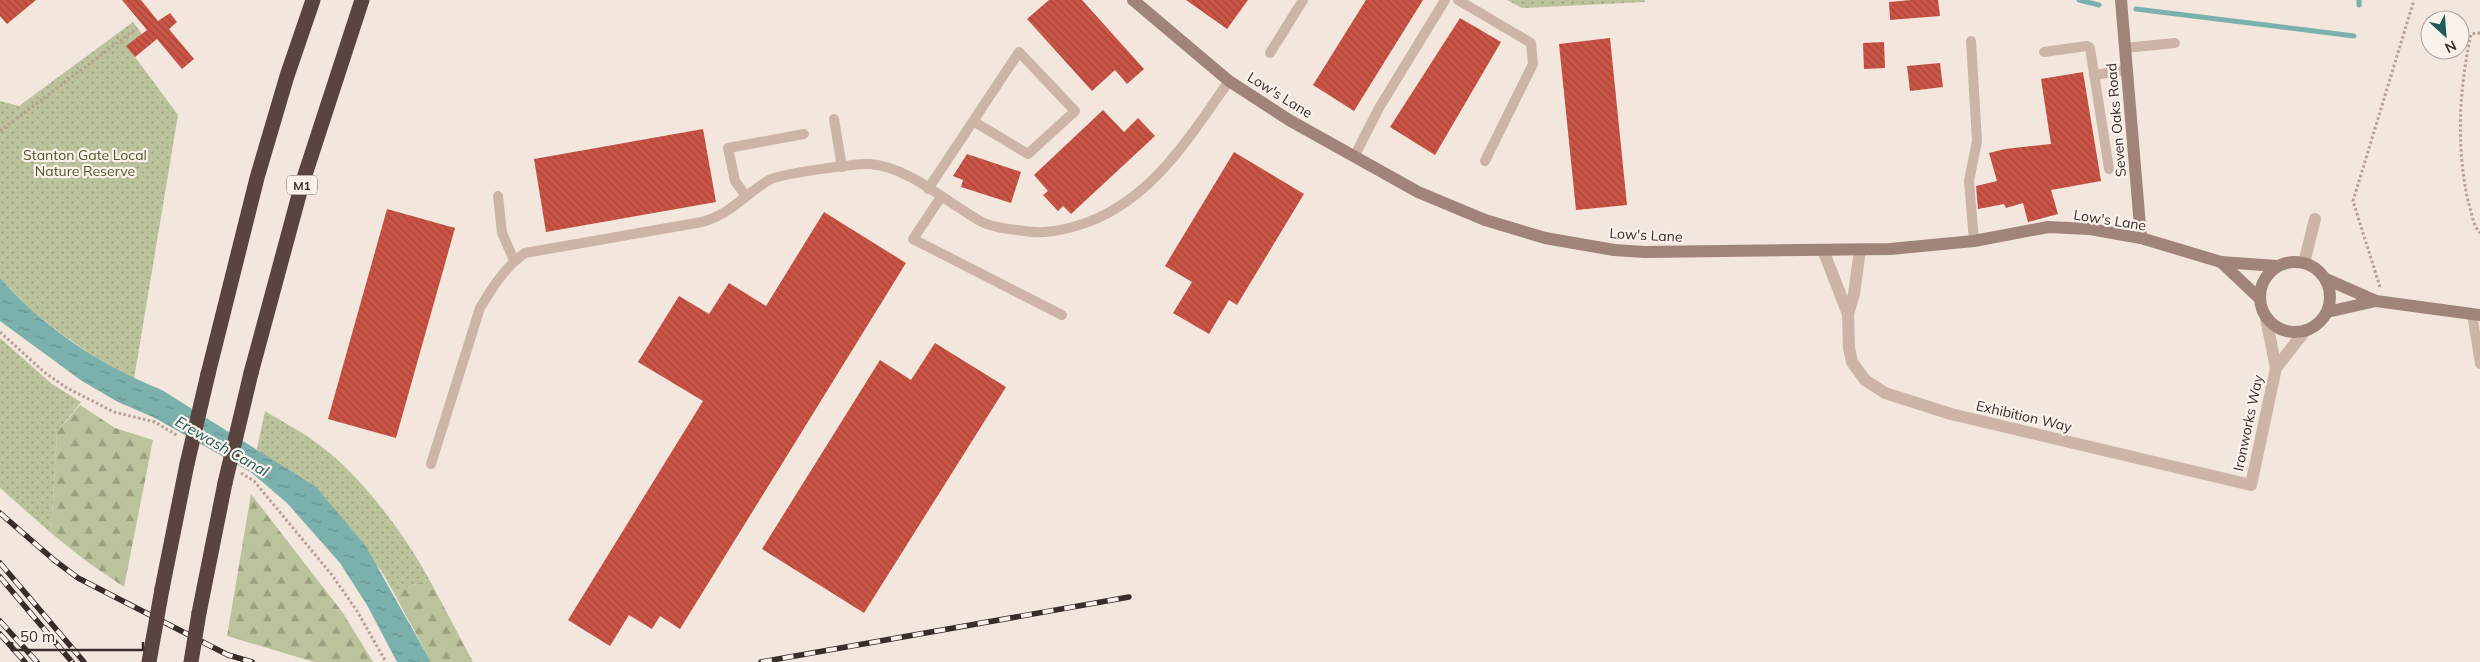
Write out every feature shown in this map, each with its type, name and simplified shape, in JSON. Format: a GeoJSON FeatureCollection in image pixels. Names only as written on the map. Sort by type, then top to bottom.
{"type":"FeatureCollection","features":[{"type":"Feature","properties":{"kind":"highway"},"geometry":{"type":"LineString","coordinates":[[149,662],[187,464],[208,374],[257,178],[287,76],[314,0]]}},
{"type":"Feature","properties":{"kind":"highway","name":"M1"},"geometry":{"type":"LineString","coordinates":[[191,662],[225,483],[251,373],[302,184],[362,0]]}},
{"type":"Feature","properties":{"kind":"street","name":"Low's Lane"},"geometry":{"type":"LineString","coordinates":[[1133,0],[1229,81],[1288,120],[1418,192],[1485,220],[1545,238],[1614,250],[1645,252],[1860,250],[1974,241],[2048,227],[2090,229],[2141,238],[2221,262],[2277,266],[2285,263],[2304,263]]}},
{"type":"Feature","properties":{"kind":"street","name":"Seven Oaks Road"},"geometry":{"type":"LineString","coordinates":[[2121,0],[2141,238]]}},
{"type":"Feature","properties":{"kind":"street"},"geometry":{"type":"LineString","coordinates":[[2315,219],[2304,263],[2312,266],[2326,279],[2380,301],[2476,315]]}},
{"type":"Feature","properties":{"kind":"street","name":"Exhibition Way"},"geometry":{"type":"LineString","coordinates":[[1823,250],[1848,314]]}},
{"type":"Feature","properties":{"kind":"street","name":"Exhibition Way"},"geometry":{"type":"LineString","coordinates":[[1860,250],[1854,294],[1848,314],[1848,348],[1852,362],[1865,380],[1886,393],[1951,414],[2250,485]]}},
{"type":"Feature","properties":{"kind":"street","name":"Low's Lane"},"geometry":{"type":"LineString","coordinates":[[2221,262],[2259,298],[2261,309],[2266,318]]}},
{"type":"Feature","properties":{"kind":"street"},"geometry":{"type":"LineString","coordinates":[[2259,298],[2264,280],[2277,266]]}},
{"type":"Feature","properties":{"kind":"street"},"geometry":{"type":"LineString","coordinates":[[2266,318],[2283,331],[2304,332],[2321,321],[2327,312],[2330,290],[2326,279]]}},
{"type":"Feature","properties":{"kind":"street"},"geometry":{"type":"LineString","coordinates":[[2327,312],[2380,301]]}},
{"type":"Feature","properties":{"kind":"street","name":"Ironworks Way"},"geometry":{"type":"LineString","coordinates":[[2250,485],[2276,368],[2266,318]]}},
{"type":"Feature","properties":{"kind":"street","name":"Ironworks Way"},"geometry":{"type":"LineString","coordinates":[[2276,368],[2304,332]]}},
{"type":"Feature","properties":{"kind":"lane"},"geometry":{"type":"LineString","coordinates":[[1270,53],[1302,0]]}},
{"type":"Feature","properties":{"kind":"lane"},"geometry":{"type":"LineString","coordinates":[[1354,157],[1379,108],[1445,0]]}},
{"type":"Feature","properties":{"kind":"lane"},"geometry":{"type":"LineString","coordinates":[[1458,0],[1531,43],[1533,64],[1485,161]]}},
{"type":"Feature","properties":{"kind":"lane"},"geometry":{"type":"LineString","coordinates":[[1971,41],[1976,141],[1969,182],[1974,241]]}},
{"type":"Feature","properties":{"kind":"lane"},"geometry":{"type":"LineString","coordinates":[[2124,48],[2175,42]]}},
{"type":"Feature","properties":{"kind":"lane"},"geometry":{"type":"LineString","coordinates":[[2044,52],[2087,46],[2090,48],[2109,169]]}},
{"type":"Feature","properties":{"kind":"lane"},"geometry":{"type":"LineString","coordinates":[[928,189],[973,121],[1019,52],[1075,110],[1028,154],[973,121]]}},
{"type":"Feature","properties":{"kind":"lane"},"geometry":{"type":"LineString","coordinates":[[2094,75],[2127,70]]}},
{"type":"Feature","properties":{"kind":"lane"},"geometry":{"type":"LineString","coordinates":[[431,464],[480,308],[493,286],[514,260],[525,253],[702,222],[723,215],[746,196],[778,176],[868,164],[903,172],[982,222],[1002,228],[1031,232],[1055,232],[1090,222],[1114,211],[1142,191],[1168,166],[1229,81]]}},
{"type":"Feature","properties":{"kind":"lane"},"geometry":{"type":"LineString","coordinates":[[834,119],[842,167]]}},
{"type":"Feature","properties":{"kind":"lane"},"geometry":{"type":"LineString","coordinates":[[746,196],[735,181],[728,148],[804,134]]}},
{"type":"Feature","properties":{"kind":"lane"},"geometry":{"type":"LineString","coordinates":[[498,196],[502,233],[514,260]]}},
{"type":"Feature","properties":{"kind":"lane"},"geometry":{"type":"LineString","coordinates":[[940,197],[913,239],[1062,315]]}},
{"type":"Feature","properties":{"kind":"lane"},"geometry":{"type":"LineString","coordinates":[[2476,315],[2480,364]]}},
{"type":"Feature","properties":{"kind":"path"},"geometry":{"type":"LineString","coordinates":[[2380,301],[2353,201],[2414,0]]}},
{"type":"Feature","properties":{"kind":"path"},"geometry":{"type":"LineString","coordinates":[[0,131],[138,28]]}},
{"type":"Feature","properties":{"kind":"path"},"geometry":{"type":"LineString","coordinates":[[2480,33],[2471,34],[2460,94],[2459,129],[2462,173],[2470,208],[2477,230],[2480,233]]}},
{"type":"Feature","properties":{"kind":"green space"},"geometry":{"type":"Polygon","coordinates":[[[1507,0],[1645,0],[1645,2],[1522,8],[1507,0]]]}},
{"type":"Feature","properties":{"kind":"green space","name":"Stanton Gate Local Nature Reserve"},"geometry":{"type":"Polygon","coordinates":[[[133,22],[142,34],[135,57],[178,115],[134,379],[80,347],[46,322],[0,278],[0,101],[19,106],[133,22]]]}},
{"type":"Feature","properties":{"kind":"green space"},"geometry":{"type":"Polygon","coordinates":[[[0,338],[52,384],[81,402],[57,432],[51,533],[0,488],[0,338]]]}},
{"type":"Feature","properties":{"kind":"green space"},"geometry":{"type":"Polygon","coordinates":[[[80,405],[115,428],[153,440],[124,587],[86,561],[51,533],[57,432],[80,405]]]}},
{"type":"Feature","properties":{"kind":"green space"},"geometry":{"type":"Polygon","coordinates":[[[265,411],[314,441],[347,469],[379,504],[429,579],[394,593],[381,570],[257,449],[265,411]]]}},
{"type":"Feature","properties":{"kind":"green space"},"geometry":{"type":"Polygon","coordinates":[[[251,494],[343,613],[373,662],[314,662],[227,636],[251,494]]]}},
{"type":"Feature","properties":{"kind":"green space"},"geometry":{"type":"Polygon","coordinates":[[[429,579],[473,662],[431,662],[394,593],[429,579]]]}},
{"type":"Feature","properties":{"kind":"water","name":"Erewash Canal"},"geometry":{"type":"Polygon","coordinates":[[[0,278],[54,329],[95,357],[162,390],[316,487],[365,545],[431,662],[397,662],[367,605],[340,563],[287,503],[252,473],[155,418],[118,402],[82,381],[0,321],[0,278]]]}},
{"type":"Feature","properties":{"kind":"building"},"geometry":{"type":"Polygon","coordinates":[[[0,0],[36,0],[7,24],[0,16],[0,0]]]}},
{"type":"Feature","properties":{"kind":"building"},"geometry":{"type":"Polygon","coordinates":[[[122,0],[141,0],[158,21],[170,13],[177,22],[169,29],[194,59],[182,69],[157,39],[135,57],[126,46],[147,30],[122,0]]]}},
{"type":"Feature","properties":{"kind":"building"},"geometry":{"type":"Polygon","coordinates":[[[1049,0],[1082,0],[1144,69],[1127,84],[1115,70],[1092,91],[1027,19],[1049,0]]]}},
{"type":"Feature","properties":{"kind":"building"},"geometry":{"type":"Polygon","coordinates":[[[1186,0],[1248,0],[1227,29],[1186,0]]]}},
{"type":"Feature","properties":{"kind":"building"},"geometry":{"type":"Polygon","coordinates":[[[1366,0],[1423,0],[1354,111],[1313,85],[1366,0]]]}},
{"type":"Feature","properties":{"kind":"building"},"geometry":{"type":"Polygon","coordinates":[[[1938,0],[1940,16],[1890,20],[1889,2],[1938,0]]]}},
{"type":"Feature","properties":{"kind":"building"},"geometry":{"type":"Polygon","coordinates":[[[1460,18],[1501,42],[1435,155],[1390,127],[1460,18]]]}},
{"type":"Feature","properties":{"kind":"building"},"geometry":{"type":"Polygon","coordinates":[[[1610,38],[1627,205],[1576,210],[1559,44],[1610,38]]]}},
{"type":"Feature","properties":{"kind":"building"},"geometry":{"type":"Polygon","coordinates":[[[1884,42],[1885,68],[1864,69],[1863,43],[1884,42]]]}},
{"type":"Feature","properties":{"kind":"building"},"geometry":{"type":"Polygon","coordinates":[[[1940,63],[1943,87],[1910,91],[1907,66],[1940,63]]]}},
{"type":"Feature","properties":{"kind":"building"},"geometry":{"type":"Polygon","coordinates":[[[2083,72],[2101,181],[2051,190],[2058,214],[2028,222],[2023,203],[2006,208],[2004,204],[1978,209],[1976,186],[1997,181],[1989,153],[2005,149],[2051,144],[2041,79],[2083,72]]]}},
{"type":"Feature","properties":{"kind":"building"},"geometry":{"type":"Polygon","coordinates":[[[1103,110],[1124,132],[1138,118],[1155,136],[1071,214],[1063,206],[1058,211],[1043,195],[1048,191],[1034,175],[1103,110]]]}},
{"type":"Feature","properties":{"kind":"building"},"geometry":{"type":"Polygon","coordinates":[[[703,129],[716,202],[546,232],[534,159],[703,129]]]}},
{"type":"Feature","properties":{"kind":"building"},"geometry":{"type":"Polygon","coordinates":[[[1234,152],[1304,194],[1237,305],[1229,300],[1209,334],[1173,313],[1192,282],[1165,266],[1234,152]]]}},
{"type":"Feature","properties":{"kind":"building"},"geometry":{"type":"Polygon","coordinates":[[[967,154],[1021,172],[1011,203],[961,187],[963,180],[953,176],[967,154]]]}},
{"type":"Feature","properties":{"kind":"building"},"geometry":{"type":"Polygon","coordinates":[[[387,209],[455,228],[396,438],[328,419],[387,209]]]}},
{"type":"Feature","properties":{"kind":"building"},"geometry":{"type":"Polygon","coordinates":[[[824,212],[906,263],[680,629],[660,616],[652,629],[629,615],[610,646],[568,620],[703,401],[638,362],[679,296],[709,314],[729,283],[766,306],[824,212]]]}},
{"type":"Feature","properties":{"kind":"building"},"geometry":{"type":"Polygon","coordinates":[[[935,343],[1006,387],[864,613],[762,549],[880,360],[911,380],[935,343]]]}},
{"type":"Feature","properties":{"kind":"waterway"},"geometry":{"type":"LineString","coordinates":[[2079,0],[2099,5]]}},
{"type":"Feature","properties":{"kind":"waterway"},"geometry":{"type":"LineString","coordinates":[[2359,0],[2359,5]]}},
{"type":"Feature","properties":{"kind":"waterway"},"geometry":{"type":"LineString","coordinates":[[2136,9],[2354,36]]}},
{"type":"Feature","properties":{"kind":"railway"},"geometry":{"type":"LineString","coordinates":[[0,513],[54,560],[78,578],[228,655],[252,662]]}},
{"type":"Feature","properties":{"kind":"railway"},"geometry":{"type":"LineString","coordinates":[[0,563],[84,662]]}},
{"type":"Feature","properties":{"kind":"railway"},"geometry":{"type":"LineString","coordinates":[[0,577],[72,662]]}},
{"type":"Feature","properties":{"kind":"railway"},"geometry":{"type":"LineString","coordinates":[[761,662],[1129,597]]}},
{"type":"Feature","properties":{"kind":"railway"},"geometry":{"type":"LineString","coordinates":[[0,621],[37,662]]}},
{"type":"Feature","properties":{"kind":"railway"},"geometry":{"type":"LineString","coordinates":[[0,634],[25,662]]}}]}
